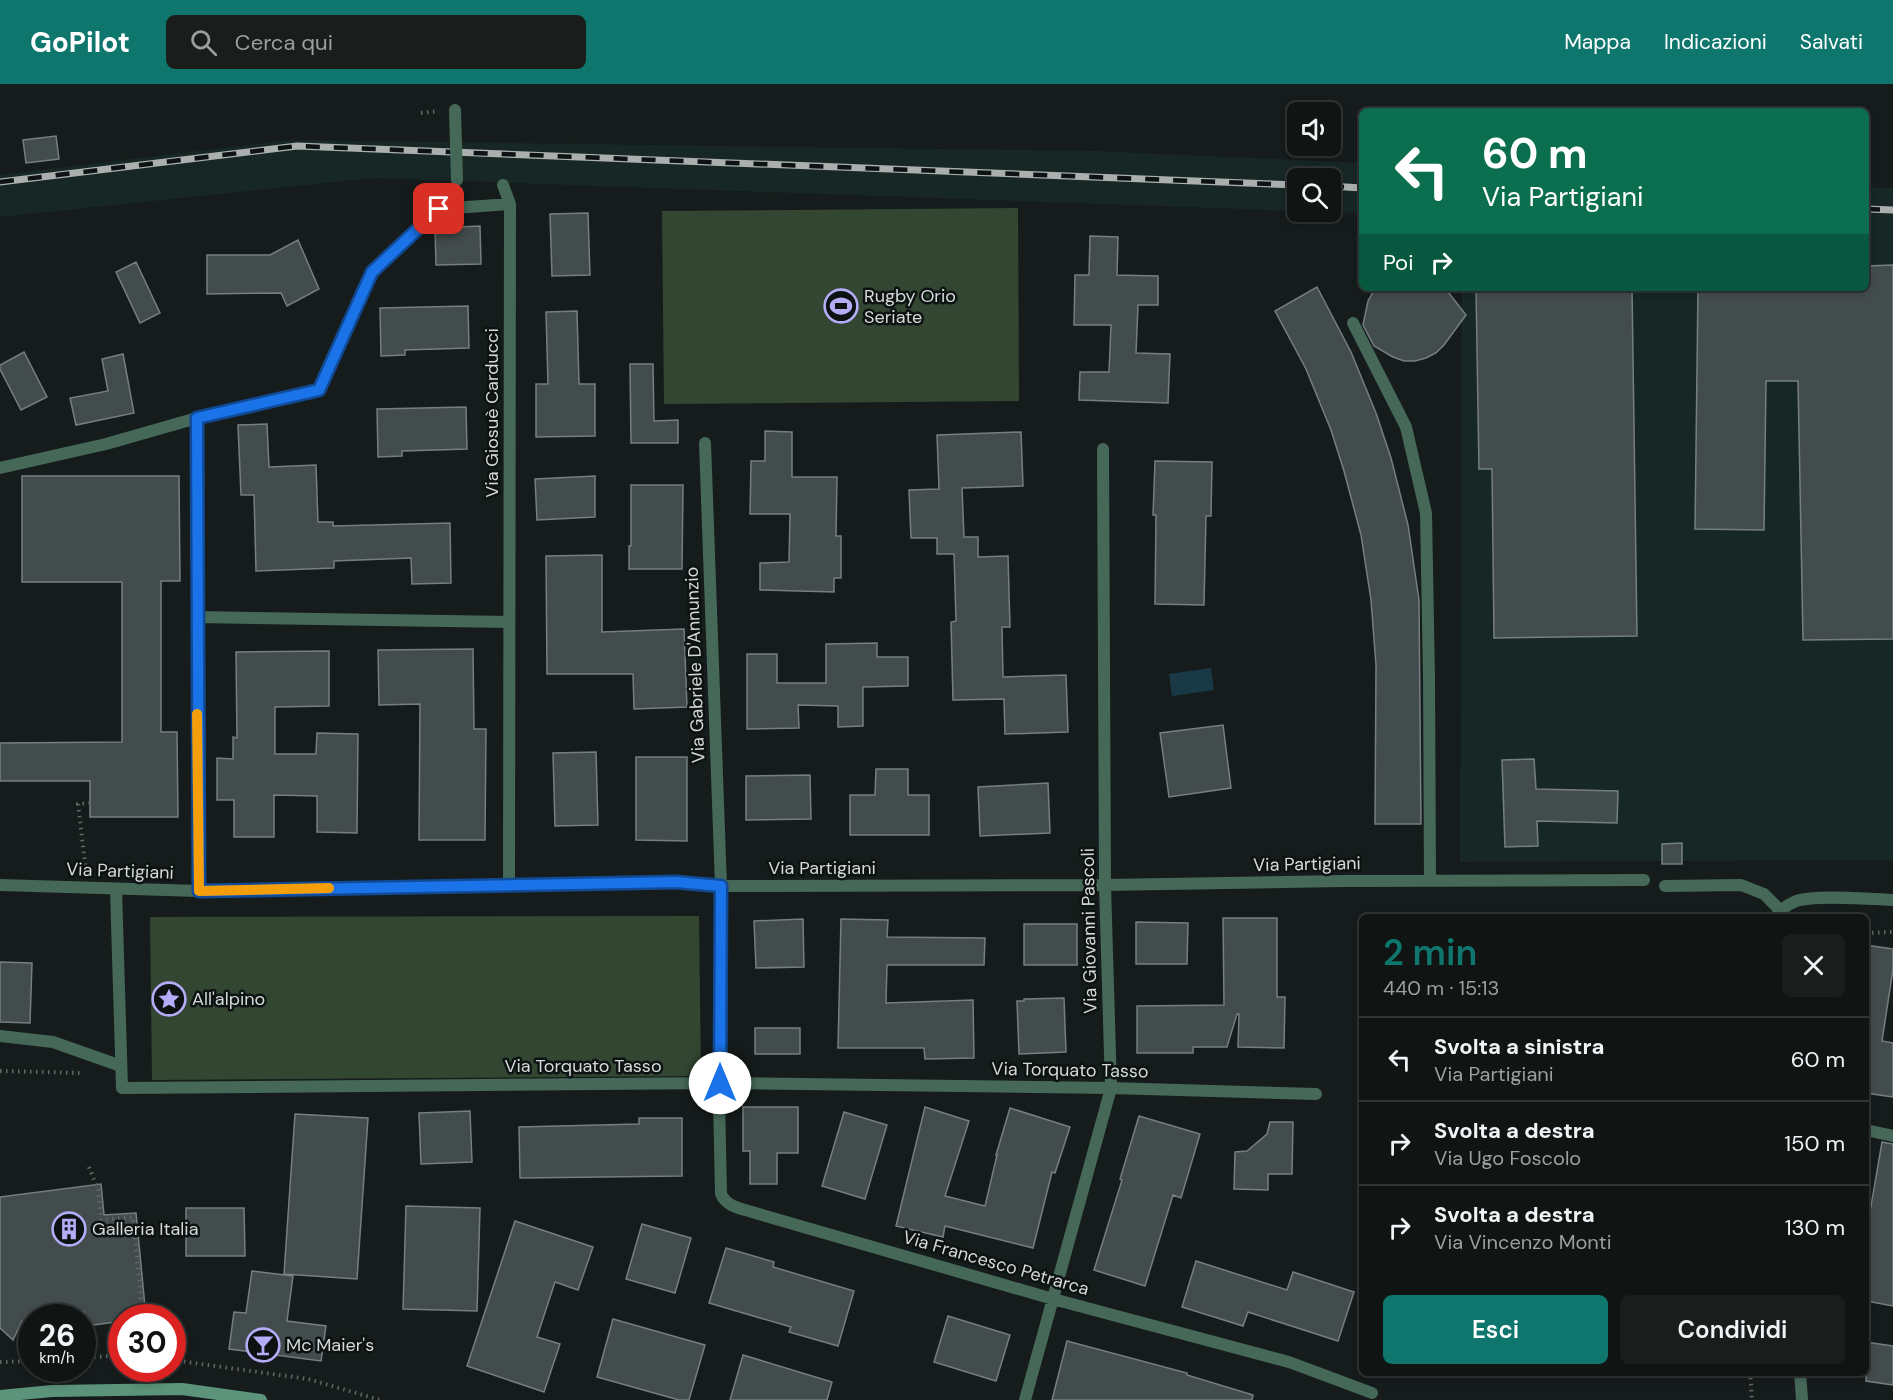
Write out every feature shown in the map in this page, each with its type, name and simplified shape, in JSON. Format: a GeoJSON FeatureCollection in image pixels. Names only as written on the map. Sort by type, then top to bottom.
{"type":"FeatureCollection","features":[{"type":"Feature","properties":{"kind":"main road"},"geometry":{"type":"LineString","coordinates":[[0,1396],[52,1391],[182,1394],[261,1400]]}},
{"type":"Feature","properties":{"kind":"street"},"geometry":{"type":"LineString","coordinates":[[455,110],[457,180]]}},
{"type":"Feature","properties":{"kind":"street"},"geometry":{"type":"LineString","coordinates":[[0,468],[106,444],[197,418],[319,390],[372,272],[439,209],[510,204],[503,185]]}},
{"type":"Feature","properties":{"kind":"street","name":"Via Giosuè Carducci"},"geometry":{"type":"LineString","coordinates":[[509,884],[510,204]]}},
{"type":"Feature","properties":{"kind":"street"},"geometry":{"type":"LineString","coordinates":[[1353,323],[1406,426],[1426,513],[1430,881]]}},
{"type":"Feature","properties":{"kind":"street"},"geometry":{"type":"LineString","coordinates":[[197,418],[199,891]]}},
{"type":"Feature","properties":{"kind":"street","name":"Via Gabriele D'Annunzio"},"geometry":{"type":"LineString","coordinates":[[705,443],[721,886],[720,1083]]}},
{"type":"Feature","properties":{"kind":"street","name":"Via Giovanni Pascoli"},"geometry":{"type":"LineString","coordinates":[[1024,1400],[1111,1088],[1105,885],[1103,449]]}},
{"type":"Feature","properties":{"kind":"street"},"geometry":{"type":"LineString","coordinates":[[197,617],[509,622]]}},
{"type":"Feature","properties":{"kind":"street","name":"Via Partigiani"},"geometry":{"type":"LineString","coordinates":[[0,885],[199,891],[676,882],[721,886],[1644,880]]}},
{"type":"Feature","properties":{"kind":"street"},"geometry":{"type":"LineString","coordinates":[[1665,886],[1741,885],[1764,894],[1778,913],[1795,901],[1812,898],[1893,900]]}},
{"type":"Feature","properties":{"kind":"street","name":"Via Torquato Tasso"},"geometry":{"type":"LineString","coordinates":[[116,889],[122,1088],[720,1083],[1111,1088],[1316,1094]]}},
{"type":"Feature","properties":{"kind":"street"},"geometry":{"type":"LineString","coordinates":[[0,1036],[53,1042],[121,1066]]}},
{"type":"Feature","properties":{"kind":"street","name":"Via Francesco Petrarca"},"geometry":{"type":"LineString","coordinates":[[720,1083],[722,1194],[724,1201],[729,1205],[1053,1299],[1289,1362],[1372,1392]]}},
{"type":"Feature","properties":{"kind":"street"},"geometry":{"type":"LineString","coordinates":[[1869,1131],[1893,1136]]}},
{"type":"Feature","properties":{"kind":"street"},"geometry":{"type":"LineString","coordinates":[[1800,1376],[1802,1400]]}},
{"type":"Feature","properties":{"kind":"path"},"geometry":{"type":"LineString","coordinates":[[86,874],[78,804],[90,803]]}},
{"type":"Feature","properties":{"kind":"path"},"geometry":{"type":"LineString","coordinates":[[1869,933],[1893,933]]}},
{"type":"Feature","properties":{"kind":"path"},"geometry":{"type":"LineString","coordinates":[[0,1071],[88,1073]]}},
{"type":"Feature","properties":{"kind":"path"},"geometry":{"type":"LineString","coordinates":[[89,1167],[98,1190],[100,1220],[133,1217],[141,1304]]}},
{"type":"Feature","properties":{"kind":"path"},"geometry":{"type":"LineString","coordinates":[[0,1362],[18,1361]]}},
{"type":"Feature","properties":{"kind":"path"},"geometry":{"type":"LineString","coordinates":[[186,1362],[308,1379],[380,1400]]}},
{"type":"Feature","properties":{"kind":"path"},"geometry":{"type":"LineString","coordinates":[[1750,1376],[1752,1400]]}},
{"type":"Feature","properties":{"kind":"shaded area"},"geometry":{"type":"Polygon","coordinates":[[[288,140],[1098,151],[1359,163],[1359,213],[1341,213],[1341,168],[1287,168],[1287,211],[374,178],[0,217],[0,175],[288,140]]]}},
{"type":"Feature","properties":{"kind":"shaded area"},"geometry":{"type":"Polygon","coordinates":[[[1869,187],[1893,188],[1893,860],[1460,862],[1462,291],[1869,291],[1869,187]]]}},
{"type":"Feature","properties":{"kind":"green space","name":"Rugby Orio Seriate"},"geometry":{"type":"Polygon","coordinates":[[[1018,208],[1019,401],[664,404],[662,211],[1018,208]]]}},
{"type":"Feature","properties":{"kind":"green space"},"geometry":{"type":"Polygon","coordinates":[[[699,916],[701,1076],[152,1080],[150,917],[699,916]]]}},
{"type":"Feature","properties":{"kind":"water"},"geometry":{"type":"Polygon","coordinates":[[[1211,668],[1214,690],[1172,696],[1169,674],[1211,668]]]}},
{"type":"Feature","properties":{"kind":"building"},"geometry":{"type":"Polygon","coordinates":[[[56,136],[59,159],[26,163],[23,140],[56,136]]]}},
{"type":"Feature","properties":{"kind":"building"},"geometry":{"type":"Polygon","coordinates":[[[588,213],[590,275],[552,276],[550,214],[588,213]]]}},
{"type":"Feature","properties":{"kind":"building"},"geometry":{"type":"Polygon","coordinates":[[[480,226],[481,264],[436,265],[435,228],[480,226]]]}},
{"type":"Feature","properties":{"kind":"building"},"geometry":{"type":"Polygon","coordinates":[[[1090,236],[1118,237],[1117,275],[1158,276],[1158,305],[1138,305],[1136,353],[1170,354],[1168,403],[1079,400],[1080,372],[1109,372],[1111,325],[1074,325],[1075,275],[1089,275],[1090,236]]]}},
{"type":"Feature","properties":{"kind":"building"},"geometry":{"type":"Polygon","coordinates":[[[298,240],[319,289],[287,306],[281,293],[207,294],[207,255],[270,255],[298,240]]]}},
{"type":"Feature","properties":{"kind":"building"},"geometry":{"type":"Polygon","coordinates":[[[136,262],[160,313],[140,323],[116,272],[136,262]]]}},
{"type":"Feature","properties":{"kind":"building"},"geometry":{"type":"Polygon","coordinates":[[[1893,265],[1893,639],[1803,640],[1798,381],[1766,381],[1764,530],[1695,529],[1698,291],[1869,291],[1869,266],[1893,265]]]}},
{"type":"Feature","properties":{"kind":"building"},"geometry":{"type":"Polygon","coordinates":[[[1317,287],[1351,352],[1376,413],[1391,458],[1408,525],[1419,600],[1421,824],[1375,824],[1376,665],[1371,600],[1361,535],[1331,430],[1306,369],[1275,311],[1317,287]]]}},
{"type":"Feature","properties":{"kind":"building"},"geometry":{"type":"Polygon","coordinates":[[[1373,291],[1447,291],[1466,315],[1436,353],[1415,361],[1404,361],[1374,346],[1363,325],[1368,301],[1373,291]]]}},
{"type":"Feature","properties":{"kind":"building"},"geometry":{"type":"Polygon","coordinates":[[[1476,291],[1632,291],[1637,636],[1494,638],[1492,469],[1479,469],[1476,291]]]}},
{"type":"Feature","properties":{"kind":"building"},"geometry":{"type":"Polygon","coordinates":[[[468,306],[469,348],[405,350],[405,355],[381,356],[380,308],[468,306]]]}},
{"type":"Feature","properties":{"kind":"building"},"geometry":{"type":"Polygon","coordinates":[[[577,311],[579,384],[595,384],[595,436],[536,437],[536,384],[548,384],[546,312],[577,311]]]}},
{"type":"Feature","properties":{"kind":"building"},"geometry":{"type":"Polygon","coordinates":[[[24,352],[47,397],[21,410],[0,365],[24,352]]]}},
{"type":"Feature","properties":{"kind":"building"},"geometry":{"type":"Polygon","coordinates":[[[123,354],[134,413],[76,425],[70,398],[108,391],[102,359],[123,354]]]}},
{"type":"Feature","properties":{"kind":"building"},"geometry":{"type":"Polygon","coordinates":[[[630,364],[653,364],[654,421],[678,420],[678,443],[631,443],[630,364]]]}},
{"type":"Feature","properties":{"kind":"building"},"geometry":{"type":"Polygon","coordinates":[[[466,407],[467,449],[402,451],[402,456],[378,457],[377,409],[466,407]]]}},
{"type":"Feature","properties":{"kind":"building"},"geometry":{"type":"Polygon","coordinates":[[[267,424],[269,467],[316,465],[318,522],[333,522],[333,526],[450,523],[451,583],[412,584],[411,558],[334,561],[334,568],[256,571],[254,495],[241,495],[238,425],[267,424]]]}},
{"type":"Feature","properties":{"kind":"building"},"geometry":{"type":"Polygon","coordinates":[[[765,431],[792,432],[792,477],[837,477],[836,536],[841,536],[841,578],[834,578],[834,592],[760,590],[760,563],[789,562],[790,514],[750,514],[751,461],[765,461],[765,431]]]}},
{"type":"Feature","properties":{"kind":"building"},"geometry":{"type":"Polygon","coordinates":[[[1021,432],[1023,486],[962,488],[964,537],[978,537],[978,557],[1008,556],[1010,627],[1002,627],[1003,677],[1066,675],[1068,732],[1005,734],[1004,699],[953,700],[951,622],[956,621],[954,554],[937,554],[937,538],[911,538],[909,490],[939,489],[937,435],[1021,432]]]}},
{"type":"Feature","properties":{"kind":"building"},"geometry":{"type":"Polygon","coordinates":[[[1155,461],[1212,462],[1211,516],[1206,516],[1204,605],[1155,604],[1156,515],[1153,515],[1155,461]]]}},
{"type":"Feature","properties":{"kind":"building"},"geometry":{"type":"Polygon","coordinates":[[[22,476],[179,476],[180,581],[161,581],[161,732],[177,732],[178,817],[90,817],[90,781],[0,781],[0,743],[122,742],[122,582],[22,582],[22,476]]]}},
{"type":"Feature","properties":{"kind":"building"},"geometry":{"type":"Polygon","coordinates":[[[595,476],[595,517],[537,520],[535,479],[595,476]]]}},
{"type":"Feature","properties":{"kind":"building"},"geometry":{"type":"Polygon","coordinates":[[[631,485],[683,485],[682,569],[629,569],[631,485]]]}},
{"type":"Feature","properties":{"kind":"building"},"geometry":{"type":"Polygon","coordinates":[[[602,555],[602,632],[684,629],[687,707],[634,709],[633,674],[547,674],[546,556],[602,555]]]}},
{"type":"Feature","properties":{"kind":"building"},"geometry":{"type":"Polygon","coordinates":[[[877,643],[877,657],[908,657],[908,686],[863,687],[863,726],[838,727],[838,706],[798,705],[799,728],[747,729],[747,654],[777,654],[777,683],[826,683],[826,644],[877,643]]]}},
{"type":"Feature","properties":{"kind":"building"},"geometry":{"type":"Polygon","coordinates":[[[473,649],[474,729],[486,729],[485,840],[419,840],[420,704],[379,705],[378,650],[473,649]]]}},
{"type":"Feature","properties":{"kind":"building"},"geometry":{"type":"Polygon","coordinates":[[[329,651],[329,706],[275,707],[275,754],[316,754],[317,733],[358,734],[357,833],[317,832],[317,796],[274,795],[274,837],[234,837],[234,800],[217,800],[217,758],[233,759],[233,737],[237,738],[236,652],[329,651]]]}},
{"type":"Feature","properties":{"kind":"building"},"geometry":{"type":"Polygon","coordinates":[[[1223,725],[1231,788],[1169,797],[1160,733],[1223,725]]]}},
{"type":"Feature","properties":{"kind":"building"},"geometry":{"type":"Polygon","coordinates":[[[596,752],[598,825],[555,826],[553,753],[596,752]]]}},
{"type":"Feature","properties":{"kind":"building"},"geometry":{"type":"Polygon","coordinates":[[[636,757],[687,757],[687,841],[636,840],[636,757]]]}},
{"type":"Feature","properties":{"kind":"building"},"geometry":{"type":"Polygon","coordinates":[[[1534,759],[1536,789],[1618,791],[1617,823],[1537,821],[1538,846],[1505,847],[1502,760],[1534,759]]]}},
{"type":"Feature","properties":{"kind":"building"},"geometry":{"type":"Polygon","coordinates":[[[876,769],[908,769],[908,795],[929,795],[929,835],[850,835],[850,795],[875,795],[876,769]]]}},
{"type":"Feature","properties":{"kind":"building"},"geometry":{"type":"Polygon","coordinates":[[[810,775],[811,819],[746,820],[746,776],[810,775]]]}},
{"type":"Feature","properties":{"kind":"building"},"geometry":{"type":"Polygon","coordinates":[[[1048,783],[1050,833],[980,836],[978,787],[1048,783]]]}},
{"type":"Feature","properties":{"kind":"building"},"geometry":{"type":"Polygon","coordinates":[[[1682,843],[1682,864],[1662,864],[1662,844],[1682,843]]]}},
{"type":"Feature","properties":{"kind":"building"},"geometry":{"type":"Polygon","coordinates":[[[1223,918],[1277,918],[1277,997],[1285,997],[1284,1048],[1238,1047],[1239,1014],[1237,1014],[1227,1047],[1193,1047],[1193,1053],[1137,1053],[1137,1006],[1224,1005],[1223,918]]]}},
{"type":"Feature","properties":{"kind":"building"},"geometry":{"type":"Polygon","coordinates":[[[803,919],[804,967],[756,968],[754,921],[803,919]]]}},
{"type":"Feature","properties":{"kind":"building"},"geometry":{"type":"Polygon","coordinates":[[[841,919],[888,920],[887,937],[985,938],[984,965],[887,965],[886,1003],[973,1000],[974,1058],[925,1059],[924,1048],[838,1048],[841,919]]]}},
{"type":"Feature","properties":{"kind":"building"},"geometry":{"type":"Polygon","coordinates":[[[1136,922],[1188,923],[1187,964],[1136,964],[1136,922]]]}},
{"type":"Feature","properties":{"kind":"building"},"geometry":{"type":"Polygon","coordinates":[[[1024,924],[1077,924],[1077,965],[1024,965],[1024,924]]]}},
{"type":"Feature","properties":{"kind":"building"},"geometry":{"type":"Polygon","coordinates":[[[1869,945],[1893,949],[1893,969],[1882,1041],[1893,1043],[1893,1097],[1869,1093],[1869,945]]]}},
{"type":"Feature","properties":{"kind":"building"},"geometry":{"type":"Polygon","coordinates":[[[0,962],[32,963],[30,1023],[0,1022],[0,962]]]}},
{"type":"Feature","properties":{"kind":"building"},"geometry":{"type":"Polygon","coordinates":[[[1064,998],[1066,1052],[1019,1054],[1017,1001],[1064,998]]]}},
{"type":"Feature","properties":{"kind":"building"},"geometry":{"type":"Polygon","coordinates":[[[755,1028],[800,1028],[800,1054],[755,1054],[755,1028]]]}},
{"type":"Feature","properties":{"kind":"building"},"geometry":{"type":"Polygon","coordinates":[[[743,1107],[798,1107],[798,1153],[777,1153],[777,1184],[750,1184],[750,1151],[743,1151],[743,1107]]]}},
{"type":"Feature","properties":{"kind":"building"},"geometry":{"type":"Polygon","coordinates":[[[925,1107],[969,1121],[945,1196],[985,1206],[996,1155],[1010,1108],[1070,1127],[1055,1173],[1052,1172],[1033,1248],[945,1226],[943,1237],[896,1226],[925,1107]]]}},
{"type":"Feature","properties":{"kind":"building"},"geometry":{"type":"Polygon","coordinates":[[[470,1111],[472,1162],[421,1164],[419,1113],[470,1111]]]}},
{"type":"Feature","properties":{"kind":"building"},"geometry":{"type":"Polygon","coordinates":[[[844,1112],[887,1125],[865,1199],[822,1186],[844,1112]]]}},
{"type":"Feature","properties":{"kind":"building"},"geometry":{"type":"Polygon","coordinates":[[[295,1114],[368,1118],[357,1279],[284,1274],[295,1114]]]}},
{"type":"Feature","properties":{"kind":"building"},"geometry":{"type":"Polygon","coordinates":[[[1139,1116],[1200,1134],[1181,1198],[1173,1195],[1145,1286],[1094,1270],[1139,1116]]]}},
{"type":"Feature","properties":{"kind":"building"},"geometry":{"type":"Polygon","coordinates":[[[639,1118],[682,1118],[682,1176],[520,1178],[519,1127],[639,1124],[639,1118]]]}},
{"type":"Feature","properties":{"kind":"building"},"geometry":{"type":"Polygon","coordinates":[[[1270,1122],[1293,1122],[1292,1174],[1268,1174],[1268,1190],[1234,1189],[1235,1152],[1247,1151],[1267,1134],[1270,1122]]]}},
{"type":"Feature","properties":{"kind":"building"},"geometry":{"type":"Polygon","coordinates":[[[1882,1142],[1893,1144],[1893,1306],[1869,1302],[1869,1218],[1882,1142]]]}},
{"type":"Feature","properties":{"kind":"building","name":"Galleria Italia"},"geometry":{"type":"Polygon","coordinates":[[[101,1184],[104,1215],[136,1213],[145,1304],[108,1304],[108,1323],[96,1325],[96,1304],[18,1304],[18,1329],[13,1340],[0,1328],[0,1197],[101,1184]]]}},
{"type":"Feature","properties":{"kind":"building"},"geometry":{"type":"Polygon","coordinates":[[[406,1206],[480,1208],[477,1311],[403,1309],[406,1206]]]}},
{"type":"Feature","properties":{"kind":"building"},"geometry":{"type":"Polygon","coordinates":[[[186,1208],[244,1208],[245,1256],[186,1256],[186,1208]]]}},
{"type":"Feature","properties":{"kind":"building"},"geometry":{"type":"Polygon","coordinates":[[[515,1221],[593,1247],[578,1290],[555,1282],[537,1337],[560,1344],[544,1392],[467,1366],[515,1221]]]}},
{"type":"Feature","properties":{"kind":"building"},"geometry":{"type":"Polygon","coordinates":[[[642,1224],[691,1238],[675,1293],[626,1279],[642,1224]]]}},
{"type":"Feature","properties":{"kind":"building"},"geometry":{"type":"Polygon","coordinates":[[[726,1248],[774,1262],[773,1267],[854,1291],[838,1346],[789,1332],[791,1327],[709,1303],[726,1248]]]}},
{"type":"Feature","properties":{"kind":"building"},"geometry":{"type":"Polygon","coordinates":[[[1196,1261],[1287,1290],[1293,1272],[1354,1292],[1338,1341],[1248,1312],[1243,1326],[1182,1307],[1196,1261]]]}},
{"type":"Feature","properties":{"kind":"building"},"geometry":{"type":"Polygon","coordinates":[[[252,1271],[293,1276],[287,1321],[326,1326],[321,1361],[229,1349],[234,1312],[246,1313],[252,1271]]]}},
{"type":"Feature","properties":{"kind":"building"},"geometry":{"type":"Polygon","coordinates":[[[948,1316],[1010,1335],[996,1381],[934,1362],[948,1316]]]}},
{"type":"Feature","properties":{"kind":"building"},"geometry":{"type":"Polygon","coordinates":[[[613,1319],[705,1345],[689,1400],[679,1400],[597,1377],[613,1319]]]}},
{"type":"Feature","properties":{"kind":"building"},"geometry":{"type":"Polygon","coordinates":[[[1067,1341],[1187,1373],[1187,1375],[1253,1395],[1252,1400],[1052,1400],[1067,1341]]]}},
{"type":"Feature","properties":{"kind":"building"},"geometry":{"type":"Polygon","coordinates":[[[1869,1342],[1893,1346],[1893,1385],[1866,1381],[1866,1376],[1869,1376],[1869,1342]]]}},
{"type":"Feature","properties":{"kind":"building"},"geometry":{"type":"Polygon","coordinates":[[[743,1355],[832,1382],[827,1400],[730,1400],[743,1355]]]}},
{"type":"Feature","properties":{"kind":"railway"},"geometry":{"type":"LineString","coordinates":[[0,182],[297,146],[1287,185]]}},
{"type":"Feature","properties":{"kind":"railway"},"geometry":{"type":"LineString","coordinates":[[1341,187],[1359,188]]}},
{"type":"Feature","properties":{"kind":"railway"},"geometry":{"type":"LineString","coordinates":[[1869,209],[1893,210]]}},
{"type":"Feature","properties":{"kind":"slow traffic"},"geometry":{"type":"LineString","coordinates":[[197,714],[199,891],[329,888]]}},
{"type":"Feature","properties":{"kind":"place","name":"Rugby Orio Seriate"},"geometry":{"type":"Point","coordinates":[841,306]}},
{"type":"Feature","properties":{"kind":"place","name":"All'alpino"},"geometry":{"type":"Point","coordinates":[169,999]}},
{"type":"Feature","properties":{"kind":"place","name":"Galleria Italia"},"geometry":{"type":"Point","coordinates":[69,1229]}},
{"type":"Feature","properties":{"kind":"place","name":"Mc Maier's"},"geometry":{"type":"Point","coordinates":[263,1345]}},
{"type":"Feature","properties":{"kind":"route"},"geometry":{"type":"LineString","coordinates":[[439,209],[372,272],[319,390],[197,418],[199,891],[676,882],[721,886],[720,1083]]}}]}
